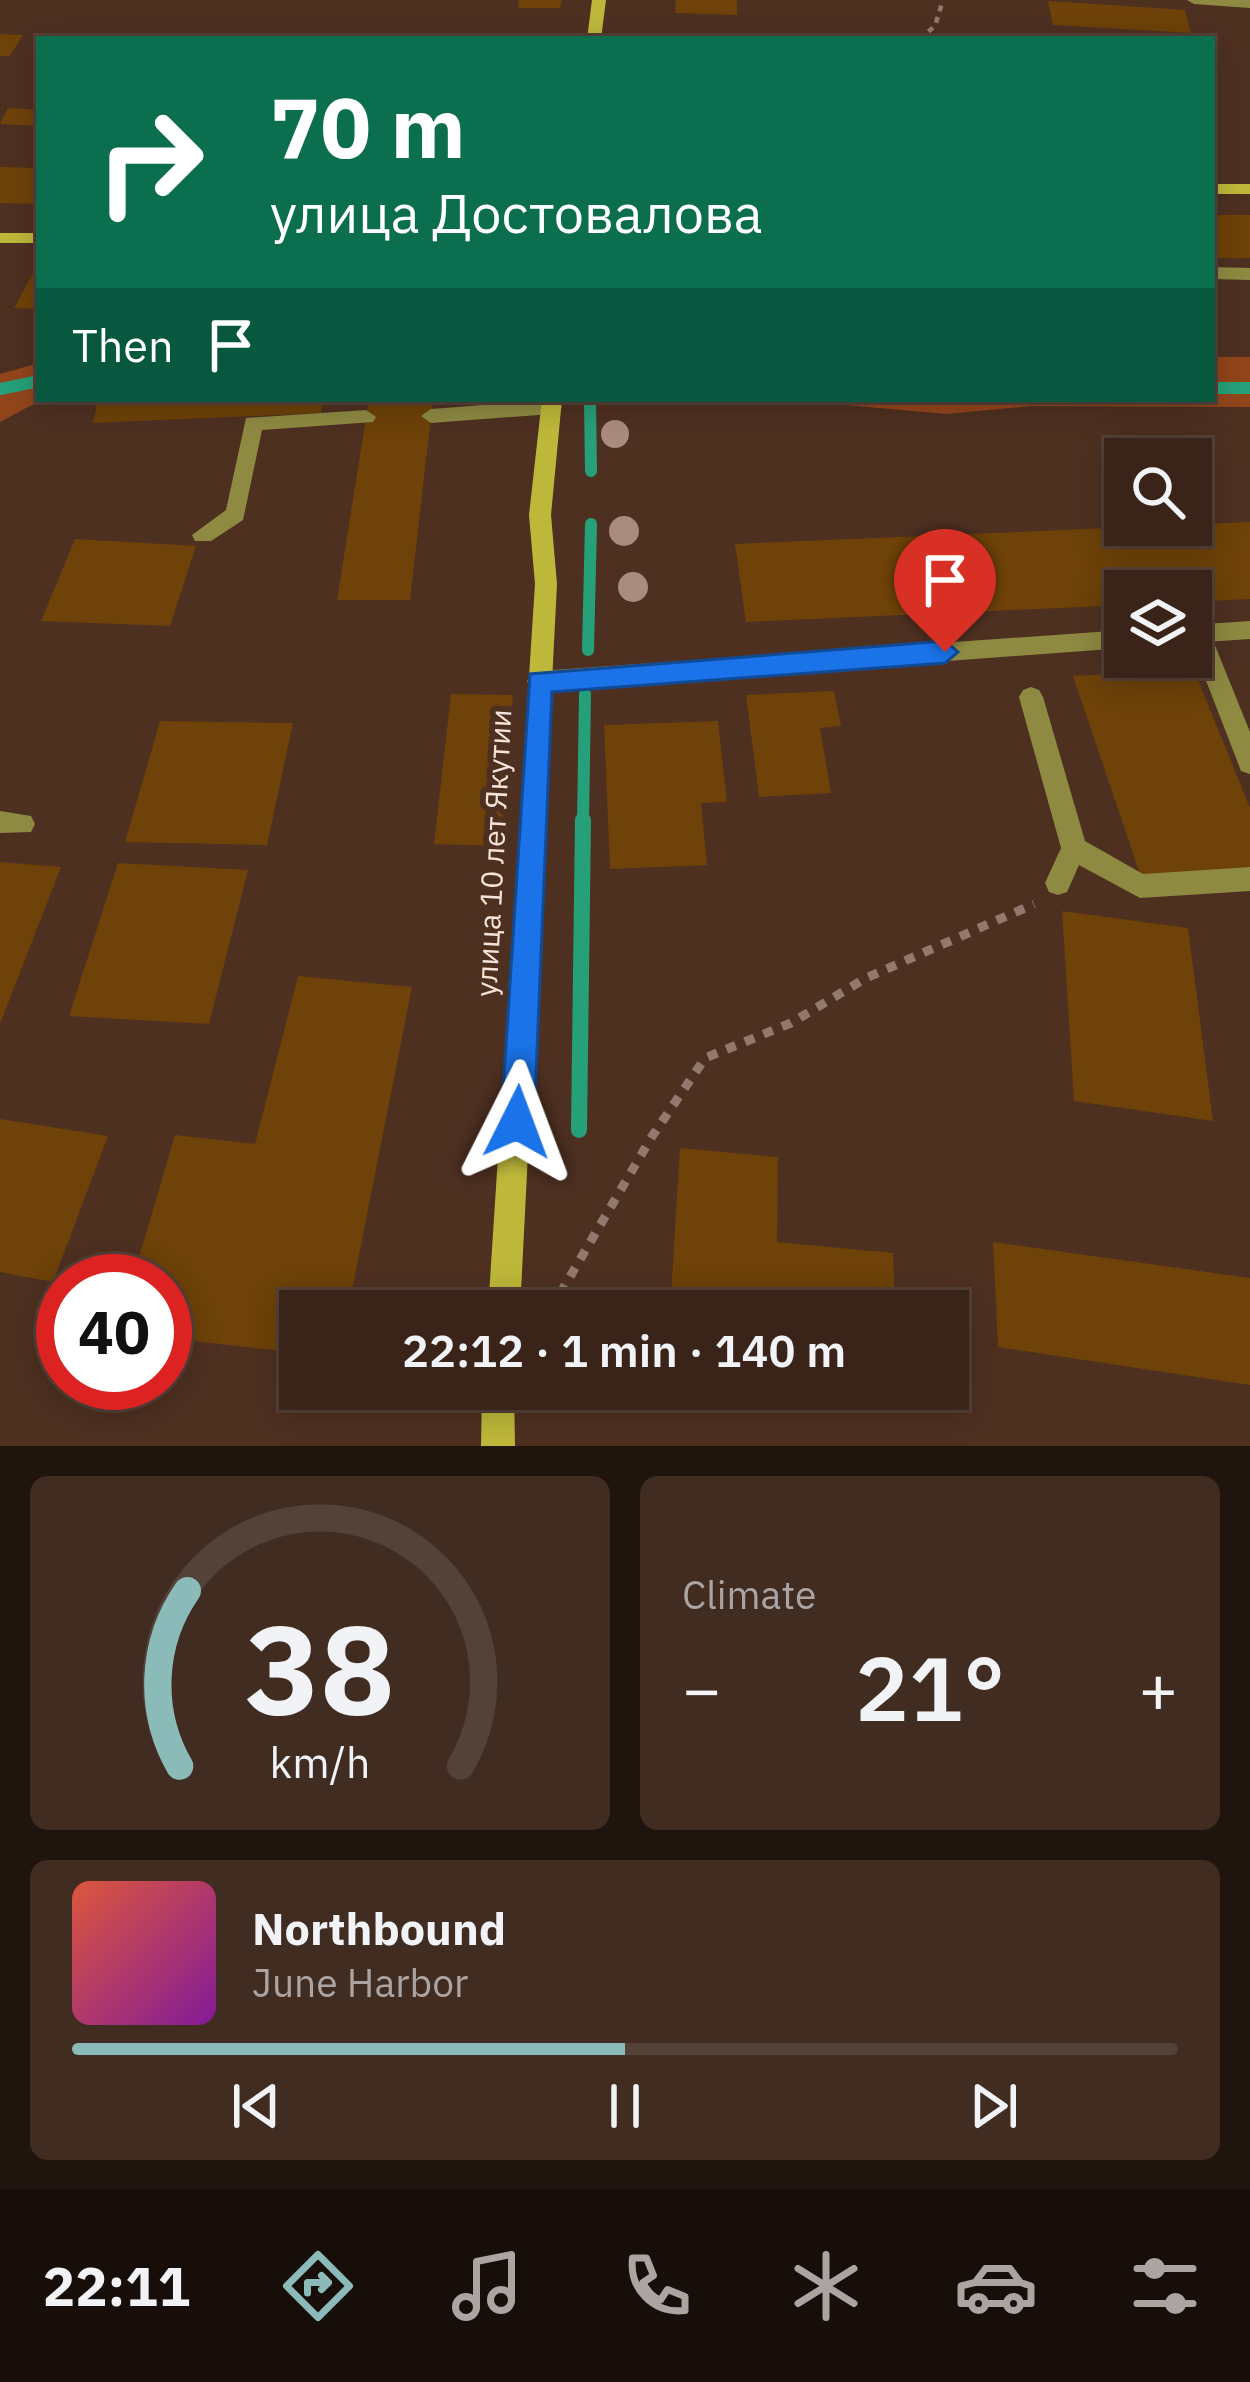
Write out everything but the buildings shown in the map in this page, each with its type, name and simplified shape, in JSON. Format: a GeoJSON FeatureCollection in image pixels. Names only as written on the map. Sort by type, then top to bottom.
{"type":"FeatureCollection","features":[{"type":"Feature","properties":{"kind":"street"},"geometry":{"type":"LineString","coordinates":[[594,36],[599,0]]}},
{"type":"Feature","properties":{"kind":"street"},"geometry":{"type":"LineString","coordinates":[[1194,0],[1250,4]]}},
{"type":"Feature","properties":{"kind":"street"},"geometry":{"type":"LineString","coordinates":[[1215,189],[1250,189]]}},
{"type":"Feature","properties":{"kind":"street"},"geometry":{"type":"LineString","coordinates":[[0,238],[36,238]]}},
{"type":"Feature","properties":{"kind":"street"},"geometry":{"type":"LineString","coordinates":[[1215,274],[1250,274]]}},
{"type":"Feature","properties":{"kind":"street"},"geometry":{"type":"LineString","coordinates":[[430,416],[552,403]]}},
{"type":"Feature","properties":{"kind":"street","name":"улица 10 лет Якутии"},"geometry":{"type":"LineString","coordinates":[[505,1290],[546,584],[540,515],[552,403]]}},
{"type":"Feature","properties":{"kind":"street"},"geometry":{"type":"LineString","coordinates":[[203,535],[236,514],[253,423],[366,417]]}},
{"type":"Feature","properties":{"kind":"street"},"geometry":{"type":"LineString","coordinates":[[1212,633],[1250,630]]}},
{"type":"Feature","properties":{"kind":"street"},"geometry":{"type":"LineString","coordinates":[[539,682],[1104,641]]}},
{"type":"Feature","properties":{"kind":"street"},"geometry":{"type":"LineString","coordinates":[[1212,674],[1250,763]]}},
{"type":"Feature","properties":{"kind":"street"},"geometry":{"type":"LineString","coordinates":[[1031,697],[1074,848],[1058,883]]}},
{"type":"Feature","properties":{"kind":"street"},"geometry":{"type":"LineString","coordinates":[[1074,848],[1140,886],[1250,879]]}},
{"type":"Feature","properties":{"kind":"street"},"geometry":{"type":"LineString","coordinates":[[498,1446],[499,1410]]}},
{"type":"Feature","properties":{"kind":"path"},"geometry":{"type":"LineString","coordinates":[[922,36],[934,26],[943,0]]}},
{"type":"Feature","properties":{"kind":"path"},"geometry":{"type":"LineString","coordinates":[[562,1290],[704,1058],[791,1023],[866,978],[1025,911],[1058,883]]}},
{"type":"Feature","properties":{"kind":"shaded area"},"geometry":{"type":"Polygon","coordinates":[[[1215,357],[1250,357],[1250,407],[1032,406],[946,414],[812,402],[1215,402],[1215,357]]]}},
{"type":"Feature","properties":{"kind":"shaded area"},"geometry":{"type":"Polygon","coordinates":[[[36,364],[37,402],[0,422],[0,374],[36,364]]]}},
{"type":"Feature","properties":{"kind":"waterway"},"geometry":{"type":"LineString","coordinates":[[0,389],[36,382]]}},
{"type":"Feature","properties":{"kind":"waterway"},"geometry":{"type":"LineString","coordinates":[[1215,388],[1250,388]]}},
{"type":"Feature","properties":{"kind":"waterway"},"geometry":{"type":"LineString","coordinates":[[590,402],[591,471]]}},
{"type":"Feature","properties":{"kind":"waterway"},"geometry":{"type":"LineString","coordinates":[[588,650],[591,524]]}},
{"type":"Feature","properties":{"kind":"waterway"},"geometry":{"type":"LineString","coordinates":[[583,823],[585,694]]}},
{"type":"Feature","properties":{"kind":"waterway"},"geometry":{"type":"LineString","coordinates":[[579,1130],[583,820]]}},
{"type":"Feature","properties":{"kind":"route"},"geometry":{"type":"LineString","coordinates":[[517,1122],[539,682],[945,652]]}}]}
